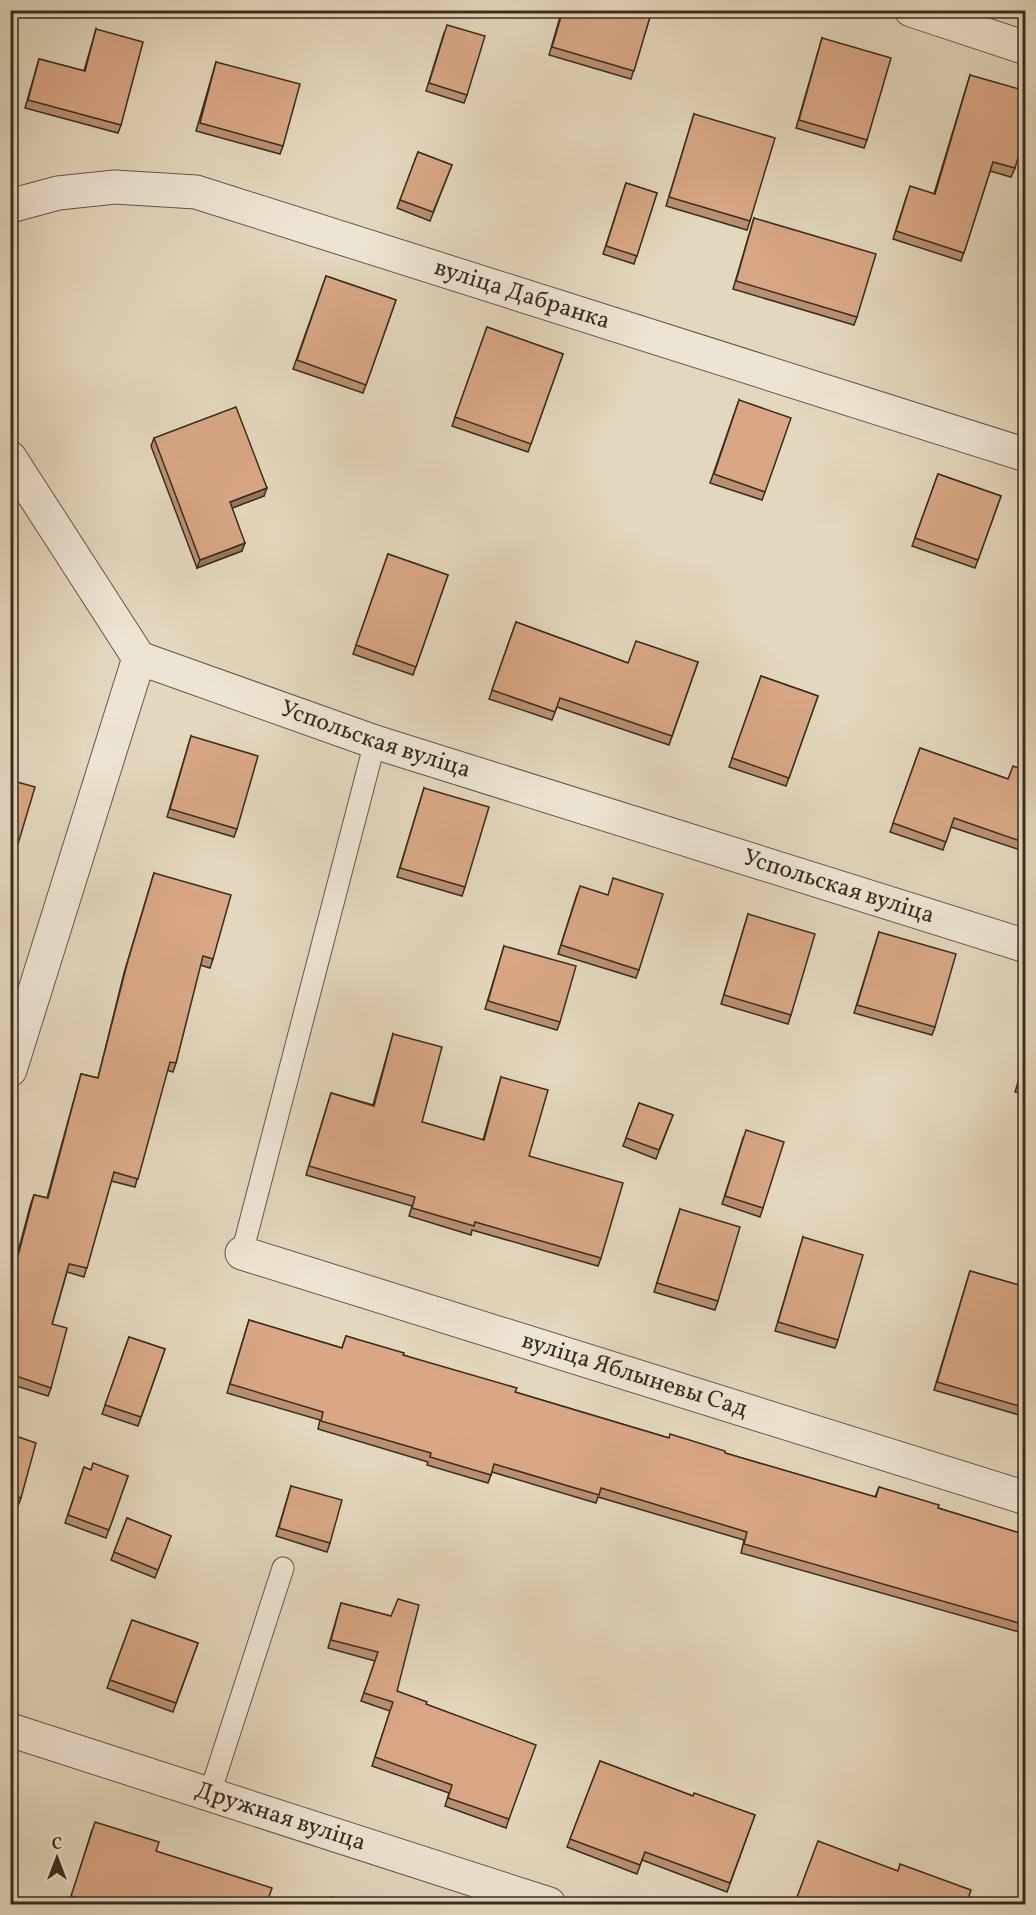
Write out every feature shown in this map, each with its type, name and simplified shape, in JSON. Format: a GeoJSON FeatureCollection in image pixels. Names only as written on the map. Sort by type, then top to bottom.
{"type":"FeatureCollection","features":[{"type":"Feature","properties":{"kind":"street"},"geometry":{"type":"LineString","coordinates":[[911,10],[1026,48]]}},
{"type":"Feature","properties":{"kind":"street","name":"вуліца Дабранка"},"geometry":{"type":"LineString","coordinates":[[10,206],[58,193],[115,187],[196,192],[1026,455]]}},
{"type":"Feature","properties":{"kind":"street"},"geometry":{"type":"LineString","coordinates":[[10,458],[139,658],[10,1070]]}},
{"type":"Feature","properties":{"kind":"street","name":"Успольская вуліца"},"geometry":{"type":"LineString","coordinates":[[139,658],[375,742],[1026,946]]}},
{"type":"Feature","properties":{"kind":"street","name":"вуліца Яблыневы Сад"},"geometry":{"type":"LineString","coordinates":[[242,1253],[1026,1498]]}},
{"type":"Feature","properties":{"kind":"street","name":"Дружная вуліца"},"geometry":{"type":"LineString","coordinates":[[10,1730],[210,1793],[549,1905]]}},
{"type":"Feature","properties":{"kind":"lane"},"geometry":{"type":"LineString","coordinates":[[242,1253],[375,742]]}},
{"type":"Feature","properties":{"kind":"lane"},"geometry":{"type":"LineString","coordinates":[[210,1793],[283,1568]]}},
{"type":"Feature","properties":{"kind":"building"},"geometry":{"type":"Polygon","coordinates":[[[563,10],[652,10],[634,71],[552,47],[563,10]]]}},
{"type":"Feature","properties":{"kind":"building"},"geometry":{"type":"Polygon","coordinates":[[[447,25],[485,36],[467,95],[429,83],[447,25]]]}},
{"type":"Feature","properties":{"kind":"building"},"geometry":{"type":"Polygon","coordinates":[[[96,29],[143,42],[121,125],[28,100],[39,59],[85,71],[96,29]]]}},
{"type":"Feature","properties":{"kind":"building"},"geometry":{"type":"Polygon","coordinates":[[[822,38],[891,58],[867,140],[799,120],[822,38]]]}},
{"type":"Feature","properties":{"kind":"building"},"geometry":{"type":"Polygon","coordinates":[[[216,62],[300,84],[283,146],[200,123],[216,62]]]}},
{"type":"Feature","properties":{"kind":"building"},"geometry":{"type":"Polygon","coordinates":[[[970,75],[1026,91],[1026,131],[1015,168],[993,162],[964,253],[896,231],[910,186],[935,194],[970,75]]]}},
{"type":"Feature","properties":{"kind":"building"},"geometry":{"type":"Polygon","coordinates":[[[694,114],[775,138],[750,221],[669,197],[694,114]]]}},
{"type":"Feature","properties":{"kind":"building"},"geometry":{"type":"Polygon","coordinates":[[[418,152],[452,165],[433,212],[400,200],[418,152]]]}},
{"type":"Feature","properties":{"kind":"building"},"geometry":{"type":"Polygon","coordinates":[[[626,183],[657,193],[637,256],[606,246],[626,183]]]}},
{"type":"Feature","properties":{"kind":"building"},"geometry":{"type":"Polygon","coordinates":[[[754,218],[876,254],[857,317],[736,281],[754,218]]]}},
{"type":"Feature","properties":{"kind":"building"},"geometry":{"type":"Polygon","coordinates":[[[326,276],[396,300],[366,385],[297,360],[326,276]]]}},
{"type":"Feature","properties":{"kind":"building"},"geometry":{"type":"Polygon","coordinates":[[[487,327],[563,354],[531,444],[455,417],[487,327]]]}},
{"type":"Feature","properties":{"kind":"building"},"geometry":{"type":"Polygon","coordinates":[[[739,400],[791,418],[765,492],[714,474],[739,400]]]}},
{"type":"Feature","properties":{"kind":"building"},"geometry":{"type":"Polygon","coordinates":[[[236,407],[267,488],[230,502],[245,543],[200,560],[154,438],[236,407]]]}},
{"type":"Feature","properties":{"kind":"building"},"geometry":{"type":"Polygon","coordinates":[[[938,474],[1001,496],[978,560],[915,538],[938,474]]]}},
{"type":"Feature","properties":{"kind":"building"},"geometry":{"type":"Polygon","coordinates":[[[388,554],[448,575],[416,667],[356,645],[388,554]]]}},
{"type":"Feature","properties":{"kind":"building"},"geometry":{"type":"Polygon","coordinates":[[[516,622],[628,663],[636,641],[698,662],[672,736],[560,698],[555,712],[492,690],[516,622]]]}},
{"type":"Feature","properties":{"kind":"building"},"geometry":{"type":"Polygon","coordinates":[[[761,676],[818,696],[789,778],[732,758],[761,676]]]}},
{"type":"Feature","properties":{"kind":"building"},"geometry":{"type":"Polygon","coordinates":[[[191,736],[258,756],[237,829],[170,809],[191,736]]]}},
{"type":"Feature","properties":{"kind":"building"},"geometry":{"type":"Polygon","coordinates":[[[920,748],[1008,779],[1013,766],[1026,771],[1026,843],[954,818],[946,842],[893,823],[920,748]]]}},
{"type":"Feature","properties":{"kind":"building"},"geometry":{"type":"Polygon","coordinates":[[[10,780],[35,787],[15,854],[12,854],[10,859],[10,780]]]}},
{"type":"Feature","properties":{"kind":"building"},"geometry":{"type":"Polygon","coordinates":[[[424,788],[489,807],[465,887],[400,868],[424,788]]]}},
{"type":"Feature","properties":{"kind":"building"},"geometry":{"type":"Polygon","coordinates":[[[154,873],[231,895],[213,959],[203,956],[176,1063],[170,1062],[138,1179],[114,1172],[87,1268],[69,1264],[52,1324],[67,1328],[51,1388],[10,1374],[10,1286],[34,1195],[48,1198],[81,1074],[98,1078],[127,964],[154,873]]]}},
{"type":"Feature","properties":{"kind":"building"},"geometry":{"type":"Polygon","coordinates":[[[613,878],[663,894],[639,970],[561,945],[580,886],[608,895],[613,878]]]}},
{"type":"Feature","properties":{"kind":"building"},"geometry":{"type":"Polygon","coordinates":[[[748,914],[815,934],[791,1015],[724,995],[748,914]]]}},
{"type":"Feature","properties":{"kind":"building"},"geometry":{"type":"Polygon","coordinates":[[[879,932],[956,954],[935,1027],[857,1005],[879,932]]]}},
{"type":"Feature","properties":{"kind":"building"},"geometry":{"type":"Polygon","coordinates":[[[504,946],[576,966],[560,1022],[488,1001],[504,946]]]}},
{"type":"Feature","properties":{"kind":"building"},"geometry":{"type":"Polygon","coordinates":[[[393,1034],[442,1047],[422,1122],[484,1140],[501,1077],[548,1090],[529,1156],[623,1183],[601,1258],[475,1222],[474,1226],[412,1208],[415,1197],[309,1166],[331,1093],[374,1106],[393,1034]]]}},
{"type":"Feature","properties":{"kind":"building"},"geometry":{"type":"Polygon","coordinates":[[[1026,1058],[1026,1085],[1018,1083],[1026,1058]]]}},
{"type":"Feature","properties":{"kind":"building"},"geometry":{"type":"Polygon","coordinates":[[[639,1103],[673,1115],[659,1150],[626,1138],[639,1103]]]}},
{"type":"Feature","properties":{"kind":"building"},"geometry":{"type":"Polygon","coordinates":[[[746,1130],[784,1142],[763,1208],[725,1196],[746,1130]]]}},
{"type":"Feature","properties":{"kind":"building"},"geometry":{"type":"Polygon","coordinates":[[[680,1209],[740,1227],[718,1301],[657,1283],[680,1209]]]}},
{"type":"Feature","properties":{"kind":"building"},"geometry":{"type":"Polygon","coordinates":[[[803,1237],[863,1255],[838,1340],[778,1322],[803,1237]]]}},
{"type":"Feature","properties":{"kind":"building"},"geometry":{"type":"Polygon","coordinates":[[[970,1271],[1026,1287],[1026,1408],[937,1382],[970,1271]]]}},
{"type":"Feature","properties":{"kind":"building"},"geometry":{"type":"Polygon","coordinates":[[[249,1320],[342,1348],[346,1336],[517,1388],[515,1392],[669,1438],[670,1434],[725,1451],[725,1453],[876,1497],[879,1487],[1026,1535],[1026,1625],[744,1544],[747,1532],[601,1488],[599,1495],[494,1464],[491,1475],[430,1457],[431,1453],[321,1421],[323,1412],[230,1384],[249,1320]]]}},
{"type":"Feature","properties":{"kind":"building"},"geometry":{"type":"Polygon","coordinates":[[[129,1337],[165,1349],[141,1417],[105,1405],[129,1337]]]}},
{"type":"Feature","properties":{"kind":"building"},"geometry":{"type":"Polygon","coordinates":[[[10,1434],[36,1443],[21,1498],[10,1494],[10,1434]]]}},
{"type":"Feature","properties":{"kind":"building"},"geometry":{"type":"Polygon","coordinates":[[[93,1463],[128,1476],[109,1530],[68,1515],[84,1467],[91,1470],[93,1463]]]}},
{"type":"Feature","properties":{"kind":"building"},"geometry":{"type":"Polygon","coordinates":[[[291,1486],[342,1500],[330,1543],[279,1528],[291,1486]]]}},
{"type":"Feature","properties":{"kind":"building"},"geometry":{"type":"Polygon","coordinates":[[[127,1518],[171,1536],[158,1570],[114,1552],[127,1518]]]}},
{"type":"Feature","properties":{"kind":"building"},"geometry":{"type":"Polygon","coordinates":[[[10,1572],[17,1574],[10,1591],[10,1572]]]}},
{"type":"Feature","properties":{"kind":"building"},"geometry":{"type":"Polygon","coordinates":[[[398,1599],[419,1605],[397,1691],[536,1745],[509,1819],[448,1798],[452,1785],[375,1757],[393,1702],[364,1693],[378,1652],[331,1640],[341,1603],[391,1616],[398,1599]]]}},
{"type":"Feature","properties":{"kind":"building"},"geometry":{"type":"Polygon","coordinates":[[[132,1620],[198,1643],[176,1703],[110,1680],[132,1620]]]}},
{"type":"Feature","properties":{"kind":"building"},"geometry":{"type":"Polygon","coordinates":[[[600,1761],[693,1796],[694,1793],[755,1815],[730,1883],[645,1852],[640,1865],[570,1839],[600,1761]]]}},
{"type":"Feature","properties":{"kind":"building"},"geometry":{"type":"Polygon","coordinates":[[[95,1822],[159,1842],[156,1851],[272,1888],[266,1905],[97,1905],[71,1896],[95,1822]]]}},
{"type":"Feature","properties":{"kind":"building"},"geometry":{"type":"Polygon","coordinates":[[[818,1841],[898,1871],[900,1864],[971,1890],[966,1905],[794,1905],[818,1841]]]}},
{"type":"Feature","properties":{"kind":"building"},"geometry":{"type":"Polygon","coordinates":[[[331,1897],[354,1905],[329,1905],[331,1897]]]}}]}
